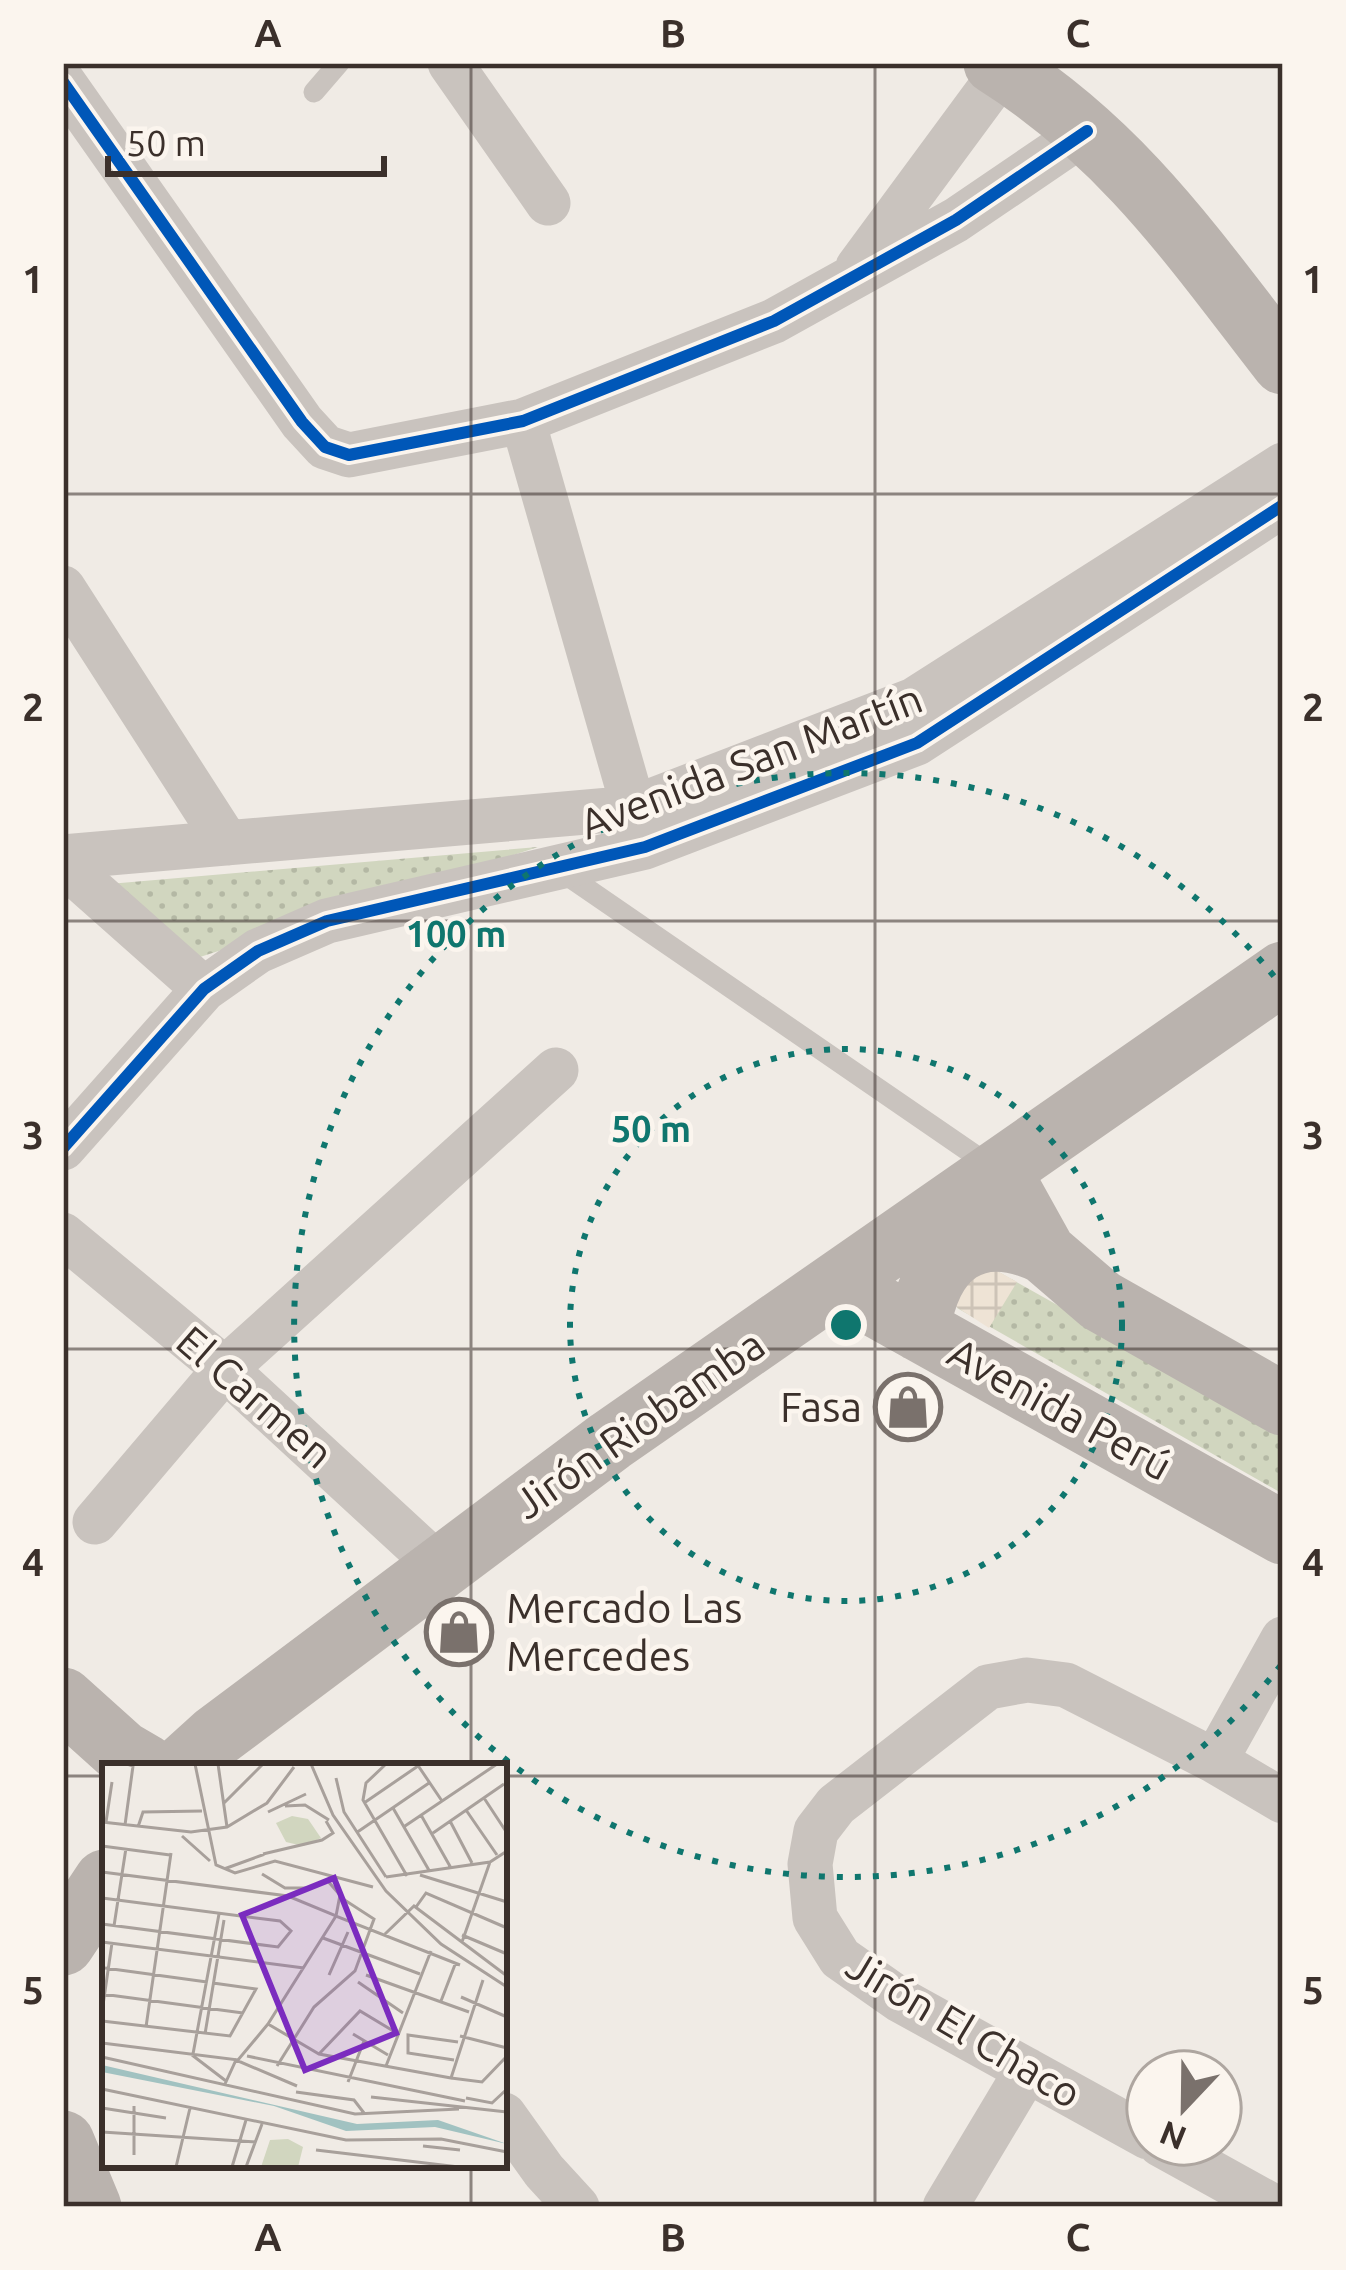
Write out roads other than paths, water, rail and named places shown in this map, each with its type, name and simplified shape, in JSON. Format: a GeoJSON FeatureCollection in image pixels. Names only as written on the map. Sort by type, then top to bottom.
{"type":"FeatureCollection","features":[{"type":"Feature","properties":{"kind":"main road"},"geometry":{"type":"LineString","coordinates":[[999,66],[1087,131],[1168,212],[1283,363]]}},
{"type":"Feature","properties":{"kind":"main road","name":"Jirón Riobamba"},"geometry":{"type":"LineString","coordinates":[[186,1763],[610,1441],[1283,973]]}},
{"type":"Feature","properties":{"kind":"main road"},"geometry":{"type":"LineString","coordinates":[[1000,1172],[1045,1253]]}},
{"type":"Feature","properties":{"kind":"main road"},"geometry":{"type":"LineString","coordinates":[[920,1330],[922,1303],[934,1273],[957,1250],[988,1239],[1021,1241],[1045,1253],[1101,1301],[1283,1404]]}},
{"type":"Feature","properties":{"kind":"main road","name":"Avenida Perú"},"geometry":{"type":"LineString","coordinates":[[837,1284],[1283,1534]]}},
{"type":"Feature","properties":{"kind":"main road"},"geometry":{"type":"LineString","coordinates":[[63,1699],[141,1763]]}},
{"type":"Feature","properties":{"kind":"main road"},"geometry":{"type":"LineString","coordinates":[[63,1944],[102,1886]]}},
{"type":"Feature","properties":{"kind":"main road"},"geometry":{"type":"LineString","coordinates":[[63,2142],[89,2207]]}},
{"type":"Feature","properties":{"kind":"street"},"geometry":{"type":"LineString","coordinates":[[450,63],[548,202]]}},
{"type":"Feature","properties":{"kind":"street"},"geometry":{"type":"LineString","coordinates":[[850,279],[999,66]]}},
{"type":"Feature","properties":{"kind":"street"},"geometry":{"type":"LineString","coordinates":[[63,82],[302,422],[325,447],[350,455],[523,421],[774,322],[956,220],[1087,131]]}},
{"type":"Feature","properties":{"kind":"street"},"geometry":{"type":"LineString","coordinates":[[523,421],[639,827]]}},
{"type":"Feature","properties":{"kind":"street","name":"Avenida San Martín"},"geometry":{"type":"LineString","coordinates":[[63,1148],[204,988],[258,951],[327,921],[557,868],[914,700],[1283,465]]}},
{"type":"Feature","properties":{"kind":"street","name":"Avenida San Martín"},"geometry":{"type":"LineString","coordinates":[[63,861],[227,843],[639,827],[917,742],[1283,505]]}},
{"type":"Feature","properties":{"kind":"street"},"geometry":{"type":"LineString","coordinates":[[63,588],[227,843]]}},
{"type":"Feature","properties":{"kind":"street"},"geometry":{"type":"LineString","coordinates":[[63,861],[204,988]]}},
{"type":"Feature","properties":{"kind":"street"},"geometry":{"type":"LineString","coordinates":[[95,1522],[225,1369],[556,1070]]}},
{"type":"Feature","properties":{"kind":"street","name":"El Carmen"},"geometry":{"type":"LineString","coordinates":[[63,1235],[225,1369],[440,1567]]}},
{"type":"Feature","properties":{"kind":"street"},"geometry":{"type":"LineString","coordinates":[[1215,1761],[1283,1640]]}},
{"type":"Feature","properties":{"kind":"street","name":"Jirón El Chaco"},"geometry":{"type":"LineString","coordinates":[[1124,2124],[899,2000],[840,1958],[815,1918],[810,1864],[816,1831],[836,1804],[988,1687],[1027,1679],[1066,1685],[1283,1801]]}},
{"type":"Feature","properties":{"kind":"street"},"geometry":{"type":"LineString","coordinates":[[945,2207],[1028,2070]]}},
{"type":"Feature","properties":{"kind":"street"},"geometry":{"type":"LineString","coordinates":[[507,2119],[577,2207]]}},
{"type":"Feature","properties":{"kind":"street"},"geometry":{"type":"LineString","coordinates":[[1203,2168],[1274,2207]]}},
{"type":"Feature","properties":{"kind":"lane"},"geometry":{"type":"LineString","coordinates":[[314,92],[339,63]]}},
{"type":"Feature","properties":{"kind":"lane"},"geometry":{"type":"LineString","coordinates":[[557,868],[1000,1172]]}},
{"type":"Feature","properties":{"kind":"place","name":"Fasa"},"geometry":{"type":"Point","coordinates":[908,1407]}},
{"type":"Feature","properties":{"kind":"place","name":"Mercado Las Mercedes"},"geometry":{"type":"Point","coordinates":[459,1632]}}]}
